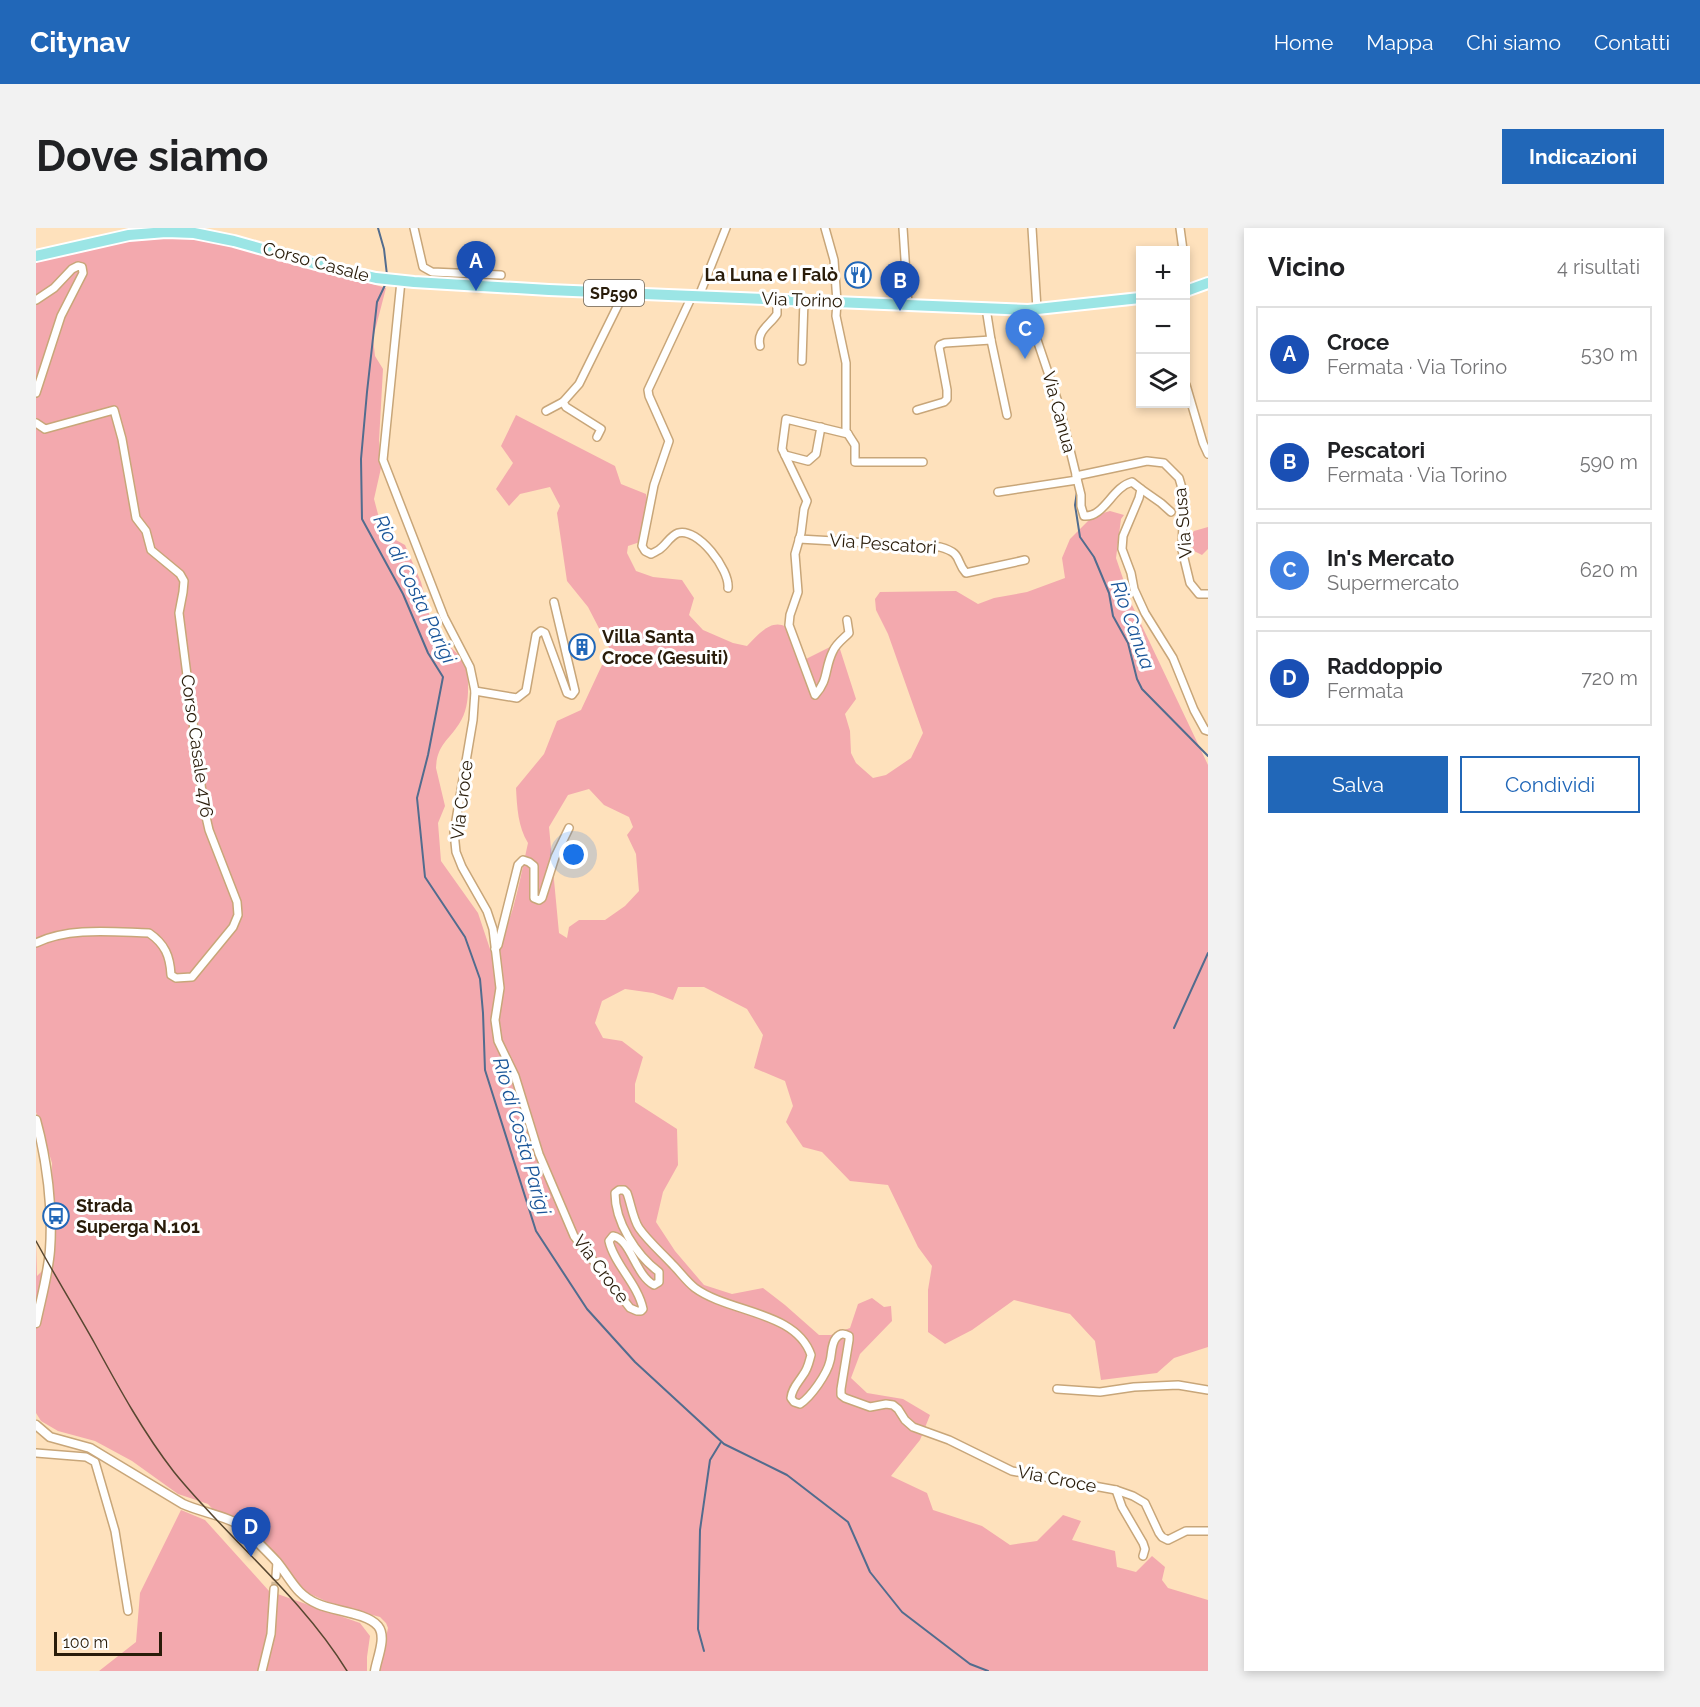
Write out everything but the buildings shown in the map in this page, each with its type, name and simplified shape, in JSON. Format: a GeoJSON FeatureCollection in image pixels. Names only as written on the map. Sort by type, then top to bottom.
{"type":"FeatureCollection","features":[{"type":"Feature","properties":{"kind":"main road","name":"Corso Casale"},"geometry":{"type":"LineString","coordinates":[[36,256],[129,235],[166,232],[194,233],[234,241],[336,269],[392,280]]}},
{"type":"Feature","properties":{"kind":"main road","name":"Via Torino"},"geometry":{"type":"LineString","coordinates":[[392,280],[474,280],[624,293],[986,308],[1033,309],[1136,298]]}},
{"type":"Feature","properties":{"kind":"main road"},"geometry":{"type":"LineString","coordinates":[[1190,289],[1208,283]]}},
{"type":"Feature","properties":{"kind":"street"},"geometry":{"type":"LineString","coordinates":[[414,228],[417,250],[425,270],[474,280],[501,275]]}},
{"type":"Feature","properties":{"kind":"street"},"geometry":{"type":"LineString","coordinates":[[726,228],[648,390],[669,441],[654,485],[642,546],[651,554],[660,550],[674,535],[680,532],[690,534],[720,561],[729,581],[728,588]]}},
{"type":"Feature","properties":{"kind":"street"},"geometry":{"type":"LineString","coordinates":[[825,228],[834,260],[836,316],[846,363],[846,431],[855,445],[855,462],[923,462]]}},
{"type":"Feature","properties":{"kind":"street"},"geometry":{"type":"LineString","coordinates":[[903,228],[908,305]]}},
{"type":"Feature","properties":{"kind":"street","name":"Via Canua"},"geometry":{"type":"LineString","coordinates":[[1032,228],[1033,309],[1031,322],[1059,405],[1084,516],[1088,517],[1097,513],[1125,484],[1131,482],[1141,489]]}},
{"type":"Feature","properties":{"kind":"street"},"geometry":{"type":"LineString","coordinates":[[1180,228],[1182,246]]}},
{"type":"Feature","properties":{"kind":"street"},"geometry":{"type":"LineString","coordinates":[[36,300],[54,288],[72,269],[82,267],[83,273],[61,316],[36,393]]}},
{"type":"Feature","properties":{"kind":"street","name":"Via Croce"},"geometry":{"type":"LineString","coordinates":[[392,280],[383,460],[444,617],[470,667],[475,691],[473,720],[454,832],[456,852],[487,911],[493,929],[500,988],[495,1020],[498,1041],[515,1076],[539,1154],[574,1236],[630,1308],[641,1311],[643,1309],[641,1301],[610,1249],[609,1241],[613,1236],[619,1237],[623,1242],[641,1274],[651,1284],[659,1282],[660,1278],[659,1272],[646,1263],[637,1251],[623,1227],[615,1193],[624,1190],[638,1227],[695,1288],[725,1303],[782,1324],[808,1345],[811,1355],[808,1366],[791,1394],[794,1402],[800,1404],[803,1402],[817,1385],[830,1362],[836,1337],[845,1334],[849,1336],[841,1389],[841,1395],[845,1398],[870,1407],[893,1405],[913,1427],[949,1440],[1012,1471],[1116,1490],[1133,1496],[1145,1503],[1164,1539],[1167,1540],[1186,1531],[1208,1531]]}},
{"type":"Feature","properties":{"kind":"street"},"geometry":{"type":"LineString","coordinates":[[546,411],[563,402],[579,384],[624,293]]}},
{"type":"Feature","properties":{"kind":"street"},"geometry":{"type":"LineString","coordinates":[[760,345],[762,330],[777,314],[777,299]]}},
{"type":"Feature","properties":{"kind":"street"},"geometry":{"type":"LineString","coordinates":[[802,361],[804,300]]}},
{"type":"Feature","properties":{"kind":"street"},"geometry":{"type":"LineString","coordinates":[[986,308],[1007,415]]}},
{"type":"Feature","properties":{"kind":"street"},"geometry":{"type":"LineString","coordinates":[[917,410],[947,399],[939,347],[945,342],[991,340]]}},
{"type":"Feature","properties":{"kind":"street"},"geometry":{"type":"LineString","coordinates":[[1190,401],[1208,454]]}},
{"type":"Feature","properties":{"kind":"street"},"geometry":{"type":"LineString","coordinates":[[563,402],[566,407],[601,429],[597,437]]}},
{"type":"Feature","properties":{"kind":"street","name":"Corso Casale 476"},"geometry":{"type":"LineString","coordinates":[[36,423],[45,429],[114,410],[122,439],[136,519],[146,531],[151,550],[180,574],[184,581],[179,613],[201,794],[209,830],[237,902],[238,915],[233,927],[192,977],[176,978],[171,975],[169,956],[156,938],[149,933],[64,934],[50,937],[36,944]]}},
{"type":"Feature","properties":{"kind":"street"},"geometry":{"type":"LineString","coordinates":[[847,620],[849,633],[834,649],[828,664],[824,686],[815,695],[789,625],[798,592],[795,554],[807,501],[782,449],[786,419],[848,434]]}},
{"type":"Feature","properties":{"kind":"street"},"geometry":{"type":"LineString","coordinates":[[785,455],[807,461],[816,454],[821,428]]}},
{"type":"Feature","properties":{"kind":"street","name":"Via Susa"},"geometry":{"type":"LineString","coordinates":[[1077,478],[1147,461],[1164,463],[1179,478],[1184,495],[1182,550],[1190,583],[1199,594],[1208,594]]}},
{"type":"Feature","properties":{"kind":"street"},"geometry":{"type":"LineString","coordinates":[[998,492],[1077,478]]}},
{"type":"Feature","properties":{"kind":"street"},"geometry":{"type":"LineString","coordinates":[[1171,512],[1141,489],[1123,536],[1122,549],[1134,589],[1145,614],[1168,649],[1194,710],[1205,730],[1208,731]]}},
{"type":"Feature","properties":{"kind":"street","name":"Via Pescatori"},"geometry":{"type":"LineString","coordinates":[[799,539],[940,547],[959,558],[966,573],[1025,560]]}},
{"type":"Feature","properties":{"kind":"street"},"geometry":{"type":"LineString","coordinates":[[475,691],[517,698],[526,691],[536,635],[541,631],[545,633],[567,693],[572,695],[575,690],[554,602]]}},
{"type":"Feature","properties":{"kind":"street"},"geometry":{"type":"LineString","coordinates":[[495,950],[518,865],[524,860],[534,866],[534,898],[539,900],[542,898],[555,857],[569,828]]}},
{"type":"Feature","properties":{"kind":"street"},"geometry":{"type":"LineString","coordinates":[[36,1120],[43,1147],[51,1228],[50,1252],[36,1323]]}},
{"type":"Feature","properties":{"kind":"street"},"geometry":{"type":"LineString","coordinates":[[1057,1389],[1100,1392],[1134,1387],[1178,1385],[1208,1390]]}},
{"type":"Feature","properties":{"kind":"street"},"geometry":{"type":"LineString","coordinates":[[36,1425],[50,1437],[90,1448],[183,1504],[242,1526],[277,1562],[297,1590],[308,1599],[369,1620],[378,1627],[381,1637],[375,1671]]}},
{"type":"Feature","properties":{"kind":"street"},"geometry":{"type":"LineString","coordinates":[[36,1453],[86,1457],[95,1462],[115,1531],[128,1611]]}},
{"type":"Feature","properties":{"kind":"street"},"geometry":{"type":"LineString","coordinates":[[1116,1490],[1122,1507],[1145,1549],[1143,1556]]}},
{"type":"Feature","properties":{"kind":"street"},"geometry":{"type":"LineString","coordinates":[[276,1576],[277,1562]]}},
{"type":"Feature","properties":{"kind":"street"},"geometry":{"type":"LineString","coordinates":[[262,1671],[271,1634],[274,1589]]}},
{"type":"Feature","properties":{"kind":"shaded area"},"geometry":{"type":"Polygon","coordinates":[[[166,235],[221,243],[277,256],[386,288],[373,338],[375,356],[383,369],[379,441],[381,468],[374,499],[383,533],[405,545],[421,582],[435,637],[448,644],[467,664],[468,695],[463,717],[441,748],[437,760],[436,768],[445,806],[438,823],[441,861],[478,913],[491,952],[502,944],[528,843],[520,824],[516,788],[544,754],[557,721],[581,710],[602,665],[617,663],[588,607],[567,581],[557,513],[560,506],[550,487],[520,494],[509,506],[496,489],[513,463],[501,446],[516,415],[615,466],[621,484],[646,494],[650,522],[646,540],[628,546],[627,553],[636,571],[653,577],[682,580],[694,598],[689,615],[703,630],[733,643],[747,646],[765,629],[780,625],[794,632],[806,659],[838,643],[856,699],[845,714],[850,731],[851,753],[856,763],[873,778],[886,775],[911,758],[923,733],[888,634],[876,610],[875,599],[880,592],[956,591],[978,604],[994,598],[1027,592],[1065,578],[1062,558],[1070,539],[1093,516],[1110,511],[1124,515],[1121,519],[1116,558],[1132,605],[1208,765],[1208,1347],[1174,1358],[1157,1373],[1101,1380],[1095,1341],[1070,1314],[1014,1300],[972,1330],[945,1344],[928,1332],[928,1290],[932,1266],[918,1247],[888,1185],[850,1181],[822,1152],[803,1147],[786,1122],[793,1106],[785,1081],[754,1068],[763,1035],[747,1009],[704,987],[678,987],[673,1000],[653,993],[625,989],[602,1001],[595,1023],[603,1038],[622,1041],[643,1057],[635,1084],[635,1102],[677,1129],[678,1165],[663,1192],[656,1222],[675,1251],[704,1285],[732,1294],[763,1288],[819,1335],[831,1335],[850,1328],[858,1304],[872,1298],[884,1307],[891,1306],[892,1321],[860,1354],[851,1378],[867,1393],[903,1399],[930,1415],[920,1440],[891,1476],[927,1493],[933,1510],[982,1526],[1010,1545],[1037,1541],[1063,1515],[1081,1521],[1072,1540],[1115,1551],[1117,1567],[1136,1572],[1152,1556],[1165,1567],[1162,1580],[1168,1588],[1208,1600],[1208,1671],[379,1671],[388,1628],[380,1617],[334,1605],[308,1593],[256,1534],[239,1519],[216,1513],[208,1504],[178,1494],[132,1461],[95,1441],[58,1431],[41,1421],[36,1413],[36,1243],[37,1276],[53,1260],[52,1163],[36,1112],[36,261],[129,238],[166,235]],[[589,789],[568,795],[549,827],[559,933],[567,938],[569,927],[579,920],[605,920],[625,906],[639,891],[636,854],[627,835],[633,827],[629,817],[604,805],[589,789]]]}},
{"type":"Feature","properties":{"kind":"shaded area"},"geometry":{"type":"Polygon","coordinates":[[[1208,527],[1208,549],[1202,555],[1194,551],[1189,538],[1194,531],[1208,527]]]}},
{"type":"Feature","properties":{"kind":"shaded area"},"geometry":{"type":"Polygon","coordinates":[[[181,1510],[205,1520],[269,1591],[360,1623],[370,1636],[367,1671],[99,1671],[136,1642],[140,1593],[181,1510]]]}},
{"type":"Feature","properties":{"kind":"waterway","name":"Rio di Costa Parigi"},"geometry":{"type":"LineString","coordinates":[[378,228],[384,249],[387,275]]}},
{"type":"Feature","properties":{"kind":"waterway","name":"Rio di Costa Parigi"},"geometry":{"type":"LineString","coordinates":[[386,283],[377,302],[367,392],[361,459],[362,519],[403,594],[428,653],[443,677],[417,798],[425,877],[465,937],[480,979],[485,1070],[536,1231],[587,1309],[635,1362],[724,1444],[787,1475],[848,1522],[870,1572],[902,1612],[970,1664],[988,1671]]}},
{"type":"Feature","properties":{"kind":"waterway","name":"Rio Canua"},"geometry":{"type":"LineString","coordinates":[[1077,492],[1075,505],[1080,537],[1094,557],[1109,593],[1113,616],[1128,643],[1137,679],[1142,689],[1208,756]]}},
{"type":"Feature","properties":{"kind":"waterway","name":"Rio Canua"},"geometry":{"type":"LineString","coordinates":[[1174,1028],[1208,953]]}},
{"type":"Feature","properties":{"kind":"waterway"},"geometry":{"type":"LineString","coordinates":[[704,1651],[698,1629],[700,1530],[710,1460],[721,1442]]}},
{"type":"Feature","properties":{"kind":"tunnel"},"geometry":{"type":"LineString","coordinates":[[274,1589],[276,1576]]}},
{"type":"Feature","properties":{"kind":"tram line"},"geometry":{"type":"LineString","coordinates":[[36,1241],[132,1410],[163,1457],[195,1497],[287,1593],[329,1644],[347,1671]]}},
{"type":"Feature","properties":{"kind":"place","name":"La Luna e I Falò"},"geometry":{"type":"Point","coordinates":[858,275]}},
{"type":"Feature","properties":{"kind":"place","name":"Croce"},"geometry":{"type":"Point","coordinates":[476,291]}},
{"type":"Feature","properties":{"kind":"place","name":"Pescatori"},"geometry":{"type":"Point","coordinates":[900,311]}},
{"type":"Feature","properties":{"kind":"place","name":"In's Mercato"},"geometry":{"type":"Point","coordinates":[1025,359]}},
{"type":"Feature","properties":{"kind":"place","name":"Villa Santa Croce (Gesuiti)"},"geometry":{"type":"Point","coordinates":[582,647]}},
{"type":"Feature","properties":{"kind":"place","name":"Strada Superga N.101"},"geometry":{"type":"Point","coordinates":[56,1216]}},
{"type":"Feature","properties":{"kind":"place","name":"Raddoppio"},"geometry":{"type":"Point","coordinates":[251,1557]}}]}
